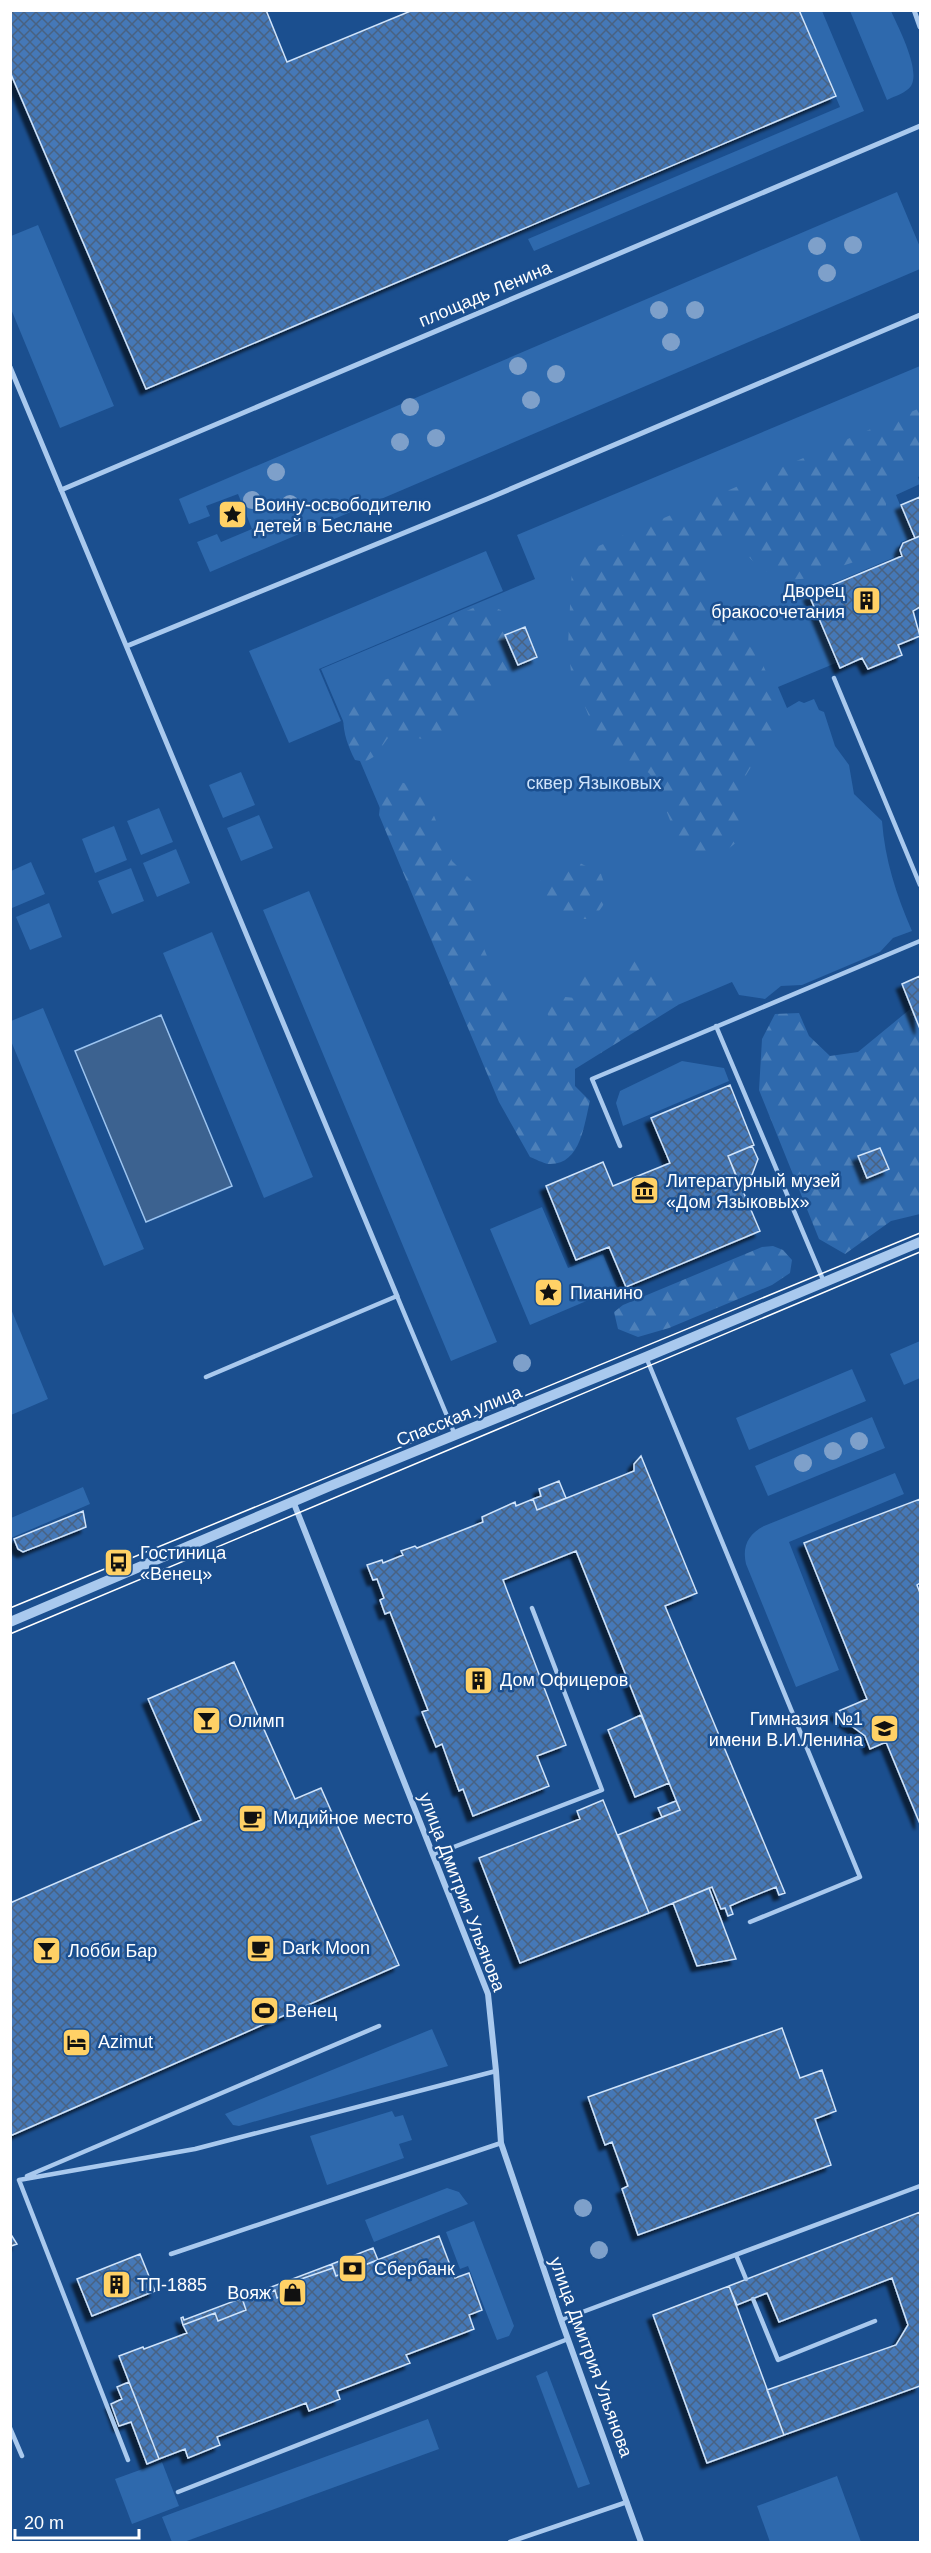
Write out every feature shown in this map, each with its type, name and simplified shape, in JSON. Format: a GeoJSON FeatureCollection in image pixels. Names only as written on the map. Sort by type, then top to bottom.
{"type":"FeatureCollection","features":[{"type":"Feature","properties":{"kind":"street"},"geometry":{"type":"LineString","coordinates":[[914,10],[921,27]]}},
{"type":"Feature","properties":{"kind":"street","name":"площадь Ленина"},"geometry":{"type":"LineString","coordinates":[[61,490],[921,126]]}},
{"type":"Feature","properties":{"kind":"street"},"geometry":{"type":"LineString","coordinates":[[127,646],[498,495],[921,315]]}},
{"type":"Feature","properties":{"kind":"street"},"geometry":{"type":"LineString","coordinates":[[10,367],[397,1296]]}},
{"type":"Feature","properties":{"kind":"street","name":"Спасская улица"},"geometry":{"type":"LineString","coordinates":[[10,1622],[293,1501],[921,1242]]}},
{"type":"Feature","properties":{"kind":"street","name":"улица Дмитрия Ульянова"},"geometry":{"type":"LineString","coordinates":[[293,1501],[488,1994],[501,2143],[561,2320],[641,2542]]}},
{"type":"Feature","properties":{"kind":"lane"},"geometry":{"type":"LineString","coordinates":[[834,678],[921,885]]}},
{"type":"Feature","properties":{"kind":"lane"},"geometry":{"type":"LineString","coordinates":[[621,1146],[592,1079],[921,941]]}},
{"type":"Feature","properties":{"kind":"lane"},"geometry":{"type":"LineString","coordinates":[[716,1026],[824,1282]]}},
{"type":"Feature","properties":{"kind":"lane"},"geometry":{"type":"LineString","coordinates":[[206,1377],[397,1296],[455,1435]]}},
{"type":"Feature","properties":{"kind":"lane"},"geometry":{"type":"LineString","coordinates":[[646,1357],[860,1877],[750,1922]]}},
{"type":"Feature","properties":{"kind":"lane"},"geometry":{"type":"LineString","coordinates":[[433,1855],[602,1790],[532,1608]]}},
{"type":"Feature","properties":{"kind":"lane"},"geometry":{"type":"LineString","coordinates":[[10,2183],[379,2026]]}},
{"type":"Feature","properties":{"kind":"lane"},"geometry":{"type":"LineString","coordinates":[[19,2180],[195,2149],[496,2071]]}},
{"type":"Feature","properties":{"kind":"lane"},"geometry":{"type":"LineString","coordinates":[[171,2254],[501,2143]]}},
{"type":"Feature","properties":{"kind":"lane"},"geometry":{"type":"LineString","coordinates":[[19,2180],[128,2460]]}},
{"type":"Feature","properties":{"kind":"lane"},"geometry":{"type":"LineString","coordinates":[[561,2320],[921,2186]]}},
{"type":"Feature","properties":{"kind":"lane"},"geometry":{"type":"LineString","coordinates":[[736,2255],[746,2280]]}},
{"type":"Feature","properties":{"kind":"lane"},"geometry":{"type":"LineString","coordinates":[[753,2299],[778,2360],[875,2321]]}},
{"type":"Feature","properties":{"kind":"lane"},"geometry":{"type":"LineString","coordinates":[[178,2492],[568,2339]]}},
{"type":"Feature","properties":{"kind":"lane"},"geometry":{"type":"LineString","coordinates":[[10,2428],[22,2456]]}},
{"type":"Feature","properties":{"kind":"lane"},"geometry":{"type":"LineString","coordinates":[[510,2542],[627,2502]]}},
{"type":"Feature","properties":{"kind":"green space"},"geometry":{"type":"Polygon","coordinates":[[[799,11],[822,11],[864,111],[534,251],[528,239],[840,107],[799,11]]]}},
{"type":"Feature","properties":{"kind":"green space"},"geometry":{"type":"Polygon","coordinates":[[[850,11],[891,11],[911,59],[913,79],[906,91],[887,100],[850,11]]]}},
{"type":"Feature","properties":{"kind":"green space"},"geometry":{"type":"Polygon","coordinates":[[[897,192],[920,247],[920,269],[210,572],[197,542],[217,534],[221,542],[252,529],[238,494],[206,506],[210,516],[189,524],[179,499],[897,192]]]}},
{"type":"Feature","properties":{"kind":"green space"},"geometry":{"type":"Polygon","coordinates":[[[38,225],[114,406],[60,428],[11,309],[11,236],[38,225]]]}},
{"type":"Feature","properties":{"kind":"green space","name":"сквер Языковых"},"geometry":{"type":"Polygon","coordinates":[[[920,366],[920,476],[918,477],[920,484],[896,495],[913,537],[901,542],[898,549],[900,555],[808,594],[836,663],[778,687],[787,708],[799,701],[804,703],[814,699],[819,710],[824,712],[835,746],[849,765],[854,794],[882,821],[892,877],[912,931],[893,938],[880,952],[802,985],[781,986],[765,999],[739,995],[732,982],[496,1082],[321,669],[535,579],[517,535],[920,366]]]}},
{"type":"Feature","properties":{"kind":"green space"},"geometry":{"type":"Polygon","coordinates":[[[920,408],[920,450],[888,489],[886,504],[888,536],[879,550],[829,572],[801,579],[781,577],[763,569],[755,563],[738,540],[727,539],[710,556],[706,571],[710,595],[729,625],[759,656],[775,692],[778,721],[742,782],[738,841],[722,854],[711,857],[697,855],[688,850],[677,838],[655,782],[649,773],[615,752],[592,724],[571,672],[568,645],[572,568],[581,557],[594,548],[920,408]]]}},
{"type":"Feature","properties":{"kind":"green space"},"geometry":{"type":"Polygon","coordinates":[[[486,551],[503,591],[319,669],[341,721],[289,743],[249,651],[486,551]]]}},
{"type":"Feature","properties":{"kind":"green space"},"geometry":{"type":"Polygon","coordinates":[[[482,604],[501,610],[514,672],[494,696],[479,701],[470,720],[434,742],[414,737],[388,738],[375,756],[365,762],[355,760],[347,743],[343,717],[351,691],[393,677],[395,662],[416,647],[418,633],[482,604]]]}},
{"type":"Feature","properties":{"kind":"green space"},"geometry":{"type":"Polygon","coordinates":[[[241,772],[255,805],[223,818],[209,785],[241,772]]]}},
{"type":"Feature","properties":{"kind":"green space"},"geometry":{"type":"Polygon","coordinates":[[[400,782],[423,788],[452,861],[475,884],[474,924],[487,956],[506,985],[509,1012],[527,1048],[546,1051],[552,1024],[543,1004],[547,995],[575,998],[579,976],[611,977],[627,955],[674,984],[678,1005],[575,1069],[575,1086],[590,1101],[579,1142],[568,1158],[559,1163],[548,1164],[530,1157],[499,1102],[379,815],[381,796],[400,782]]]}},
{"type":"Feature","properties":{"kind":"green space"},"geometry":{"type":"Polygon","coordinates":[[[159,808],[173,842],[141,855],[127,821],[159,808]]]}},
{"type":"Feature","properties":{"kind":"green space"},"geometry":{"type":"Polygon","coordinates":[[[259,815],[273,848],[241,861],[227,828],[259,815]]]}},
{"type":"Feature","properties":{"kind":"green space"},"geometry":{"type":"Polygon","coordinates":[[[114,826],[127,860],[95,873],[82,839],[114,826]]]}},
{"type":"Feature","properties":{"kind":"green space"},"geometry":{"type":"Polygon","coordinates":[[[176,849],[190,883],[157,897],[143,863],[176,849]]]}},
{"type":"Feature","properties":{"kind":"green space"},"geometry":{"type":"Polygon","coordinates":[[[31,862],[45,894],[12,908],[11,871],[31,862]]]}},
{"type":"Feature","properties":{"kind":"green space"},"geometry":{"type":"Polygon","coordinates":[[[580,863],[601,874],[605,888],[604,903],[592,919],[567,917],[552,911],[535,894],[546,874],[558,868],[580,863]]]}},
{"type":"Feature","properties":{"kind":"green space"},"geometry":{"type":"Polygon","coordinates":[[[131,868],[144,901],[112,914],[98,881],[131,868]]]}},
{"type":"Feature","properties":{"kind":"green space"},"geometry":{"type":"Polygon","coordinates":[[[309,891],[497,1342],[451,1361],[263,910],[309,891]]]}},
{"type":"Feature","properties":{"kind":"green space"},"geometry":{"type":"Polygon","coordinates":[[[49,903],[62,937],[30,950],[16,917],[49,903]]]}},
{"type":"Feature","properties":{"kind":"green space"},"geometry":{"type":"Polygon","coordinates":[[[212,932],[313,1177],[264,1198],[163,953],[212,932]]]}},
{"type":"Feature","properties":{"kind":"green space"},"geometry":{"type":"Polygon","coordinates":[[[920,1001],[920,1214],[891,1221],[845,1254],[819,1239],[759,1090],[762,1039],[775,1014],[799,1013],[809,1036],[830,1056],[858,1052],[920,1001]]]}},
{"type":"Feature","properties":{"kind":"green space"},"geometry":{"type":"Polygon","coordinates":[[[43,1008],[144,1249],[104,1266],[11,1041],[11,1021],[43,1008]]]}},
{"type":"Feature","properties":{"kind":"green space"},"geometry":{"type":"Polygon","coordinates":[[[682,1061],[724,1068],[729,1081],[623,1126],[616,1103],[620,1091],[682,1061]]]}},
{"type":"Feature","properties":{"kind":"green space"},"geometry":{"type":"Polygon","coordinates":[[[542,1207],[568,1268],[603,1254],[617,1288],[530,1325],[490,1229],[542,1207]]]}},
{"type":"Feature","properties":{"kind":"green space"},"geometry":{"type":"Polygon","coordinates":[[[773,1246],[783,1250],[792,1260],[790,1273],[772,1285],[669,1328],[638,1337],[618,1329],[614,1312],[623,1305],[762,1247],[773,1246]]]}},
{"type":"Feature","properties":{"kind":"green space"},"geometry":{"type":"Polygon","coordinates":[[[11,1309],[48,1399],[10,1415],[11,1309]]]}},
{"type":"Feature","properties":{"kind":"green space"},"geometry":{"type":"Polygon","coordinates":[[[920,1341],[920,1378],[904,1385],[890,1354],[920,1341]]]}},
{"type":"Feature","properties":{"kind":"green space"},"geometry":{"type":"Polygon","coordinates":[[[852,1369],[866,1401],[749,1450],[736,1418],[852,1369]]]}},
{"type":"Feature","properties":{"kind":"green space"},"geometry":{"type":"Polygon","coordinates":[[[872,1417],[885,1448],[768,1496],[755,1466],[872,1417]]]}},
{"type":"Feature","properties":{"kind":"green space"},"geometry":{"type":"Polygon","coordinates":[[[895,1473],[904,1494],[789,1542],[839,1670],[796,1687],[746,1564],[745,1552],[750,1537],[764,1526],[895,1473]]]}},
{"type":"Feature","properties":{"kind":"green space"},"geometry":{"type":"Polygon","coordinates":[[[83,1487],[90,1504],[11,1538],[11,1518],[83,1487]]]}},
{"type":"Feature","properties":{"kind":"green space"},"geometry":{"type":"Polygon","coordinates":[[[432,2029],[448,2066],[239,2126],[233,2125],[225,2114],[432,2029]]]}},
{"type":"Feature","properties":{"kind":"green space"},"geometry":{"type":"Polygon","coordinates":[[[392,2111],[395,2117],[403,2115],[412,2140],[399,2144],[404,2158],[327,2185],[310,2136],[392,2111]]]}},
{"type":"Feature","properties":{"kind":"green space"},"geometry":{"type":"Polygon","coordinates":[[[447,2188],[459,2192],[468,2204],[374,2242],[365,2220],[447,2188]]]}},
{"type":"Feature","properties":{"kind":"green space"},"geometry":{"type":"Polygon","coordinates":[[[474,2221],[514,2326],[509,2336],[497,2340],[468,2266],[460,2269],[446,2232],[474,2221]]]}},
{"type":"Feature","properties":{"kind":"green space"},"geometry":{"type":"Polygon","coordinates":[[[547,2371],[590,2484],[578,2488],[536,2376],[547,2371]]]}},
{"type":"Feature","properties":{"kind":"green space"},"geometry":{"type":"Polygon","coordinates":[[[428,2419],[439,2449],[184,2542],[172,2542],[162,2517],[428,2419]]]}},
{"type":"Feature","properties":{"kind":"green space"},"geometry":{"type":"Polygon","coordinates":[[[162,2462],[179,2506],[132,2524],[115,2479],[162,2462]]]}},
{"type":"Feature","properties":{"kind":"green space"},"geometry":{"type":"Polygon","coordinates":[[[837,2476],[861,2542],[770,2542],[757,2506],[837,2476]]]}},
{"type":"Feature","properties":{"kind":"shaded area"},"geometry":{"type":"Polygon","coordinates":[[[161,1015],[232,1186],[146,1222],[75,1051],[161,1015]]]}},
{"type":"Feature","properties":{"kind":"building"},"geometry":{"type":"Polygon","coordinates":[[[10,10],[266,10],[287,62],[413,10],[799,10],[836,96],[146,389],[10,72],[10,10]]]}},
{"type":"Feature","properties":{"kind":"building"},"geometry":{"type":"Polygon","coordinates":[[[920,497],[920,536],[915,538],[901,505],[920,497]]]}},
{"type":"Feature","properties":{"kind":"building","name":"Дворец бракосочетания"},"geometry":{"type":"Polygon","coordinates":[[[920,536],[920,607],[913,611],[920,636],[898,645],[902,655],[868,669],[862,658],[840,668],[809,595],[902,556],[900,550],[903,543],[920,536]]]}},
{"type":"Feature","properties":{"kind":"building"},"geometry":{"type":"Polygon","coordinates":[[[525,627],[537,657],[518,665],[505,635],[525,627]]]}},
{"type":"Feature","properties":{"kind":"building"},"geometry":{"type":"Polygon","coordinates":[[[920,976],[920,1029],[902,984],[920,976]]]}},
{"type":"Feature","properties":{"kind":"building","name":"Литературный музей «Дом Языковых»"},"geometry":{"type":"Polygon","coordinates":[[[730,1085],[754,1145],[728,1156],[760,1231],[626,1287],[609,1247],[576,1260],[546,1186],[603,1162],[613,1186],[670,1163],[651,1118],[730,1085]]]}},
{"type":"Feature","properties":{"kind":"building"},"geometry":{"type":"Polygon","coordinates":[[[752,1146],[758,1159],[752,1175],[738,1181],[728,1156],[752,1146]]]}},
{"type":"Feature","properties":{"kind":"building"},"geometry":{"type":"Polygon","coordinates":[[[880,1148],[889,1169],[867,1178],[858,1156],[880,1148]]]}},
{"type":"Feature","properties":{"kind":"building","name":"Дом Офицеров"},"geometry":{"type":"Polygon","coordinates":[[[641,1456],[697,1593],[665,1606],[785,1893],[779,1895],[776,1887],[741,1901],[730,1906],[733,1914],[728,1916],[725,1908],[721,1909],[712,1887],[649,1913],[618,1835],[680,1810],[576,1551],[503,1580],[566,1745],[537,1756],[549,1786],[473,1816],[463,1789],[459,1791],[442,1744],[436,1747],[422,1712],[428,1710],[390,1612],[385,1614],[380,1600],[384,1598],[377,1579],[373,1580],[367,1565],[382,1560],[383,1563],[403,1555],[401,1551],[415,1546],[417,1548],[483,1522],[482,1517],[515,1502],[516,1506],[533,1499],[537,1510],[634,1471],[634,1464],[641,1456]]]}},
{"type":"Feature","properties":{"kind":"building"},"geometry":{"type":"Polygon","coordinates":[[[559,1481],[566,1498],[537,1510],[533,1499],[541,1496],[539,1489],[559,1481]]]}},
{"type":"Feature","properties":{"kind":"building"},"geometry":{"type":"Polygon","coordinates":[[[920,1499],[920,1583],[917,1585],[920,1593],[920,1824],[886,1742],[870,1749],[865,1736],[834,1713],[867,1699],[804,1543],[920,1499]]]}},
{"type":"Feature","properties":{"kind":"building"},"geometry":{"type":"Polygon","coordinates":[[[83,1511],[86,1527],[23,1552],[18,1549],[14,1539],[83,1511]]]}},
{"type":"Feature","properties":{"kind":"building"},"geometry":{"type":"Polygon","coordinates":[[[234,1662],[295,1799],[321,1788],[399,1965],[10,2136],[10,1903],[201,1820],[148,1699],[234,1662]]]}},
{"type":"Feature","properties":{"kind":"building"},"geometry":{"type":"Polygon","coordinates":[[[641,1715],[669,1783],[635,1797],[608,1730],[641,1715]]]}},
{"type":"Feature","properties":{"kind":"building"},"geometry":{"type":"Polygon","coordinates":[[[603,1800],[649,1913],[520,1963],[479,1858],[580,1819],[577,1811],[603,1800]]]}},
{"type":"Feature","properties":{"kind":"building"},"geometry":{"type":"Polygon","coordinates":[[[676,1801],[680,1810],[662,1817],[658,1808],[676,1801]]]}},
{"type":"Feature","properties":{"kind":"building"},"geometry":{"type":"Polygon","coordinates":[[[709,1888],[736,1959],[697,1966],[673,1903],[709,1888]]]}},
{"type":"Feature","properties":{"kind":"building"},"geometry":{"type":"Polygon","coordinates":[[[782,2028],[800,2078],[822,2070],[836,2111],[815,2119],[831,2165],[638,2235],[622,2189],[628,2186],[612,2142],[605,2145],[588,2097],[782,2028]]]}},
{"type":"Feature","properties":{"kind":"building"},"geometry":{"type":"Polygon","coordinates":[[[920,2212],[920,2386],[784,2435],[767,2390],[896,2345],[908,2325],[892,2278],[779,2322],[767,2293],[737,2305],[729,2286],[920,2212]]]}},
{"type":"Feature","properties":{"kind":"building"},"geometry":{"type":"Polygon","coordinates":[[[10,2233],[17,2244],[11,2246],[10,2243],[10,2233]]]}},
{"type":"Feature","properties":{"kind":"building"},"geometry":{"type":"Polygon","coordinates":[[[439,2236],[455,2278],[469,2273],[482,2310],[469,2315],[474,2329],[406,2355],[410,2363],[337,2391],[340,2399],[309,2411],[306,2403],[217,2437],[220,2445],[188,2458],[185,2449],[159,2459],[119,2356],[187,2333],[183,2325],[215,2313],[218,2321],[246,2310],[243,2301],[275,2290],[277,2298],[305,2288],[301,2279],[333,2268],[336,2276],[439,2236]]]}},
{"type":"Feature","properties":{"kind":"building"},"geometry":{"type":"Polygon","coordinates":[[[373,2248],[378,2260],[336,2276],[332,2264],[373,2248]]]}},
{"type":"Feature","properties":{"kind":"building","name":"ТП-1885"},"geometry":{"type":"Polygon","coordinates":[[[140,2254],[155,2291],[92,2316],[77,2279],[140,2254]]]}},
{"type":"Feature","properties":{"kind":"building"},"geometry":{"type":"Polygon","coordinates":[[[332,2264],[333,2268],[301,2279],[305,2288],[277,2298],[275,2290],[243,2301],[246,2310],[218,2321],[215,2313],[183,2325],[181,2318],[183,2317],[184,2320],[332,2264]]]}},
{"type":"Feature","properties":{"kind":"building"},"geometry":{"type":"Polygon","coordinates":[[[729,2286],[784,2435],[707,2463],[653,2315],[729,2286]]]}},
{"type":"Feature","properties":{"kind":"building"},"geometry":{"type":"Polygon","coordinates":[[[129,2382],[159,2459],[147,2464],[131,2422],[119,2426],[111,2404],[122,2399],[117,2387],[129,2382]]]}},
{"type":"Feature","properties":{"kind":"tram line"},"geometry":{"type":"LineString","coordinates":[[10,1608],[920,1233]]}},
{"type":"Feature","properties":{"kind":"tram line"},"geometry":{"type":"LineString","coordinates":[[10,1634],[920,1252]]}},
{"type":"Feature","properties":{"kind":"place","name":"Воину-освободителю детей в Беслане"},"geometry":{"type":"Point","coordinates":[233,515]}},
{"type":"Feature","properties":{"kind":"place","name":"Дворец бракосочетания"},"geometry":{"type":"Point","coordinates":[866,601]}},
{"type":"Feature","properties":{"kind":"place","name":"Литературный музей «Дом Языковых»"},"geometry":{"type":"Point","coordinates":[645,1191]}},
{"type":"Feature","properties":{"kind":"place","name":"Пианино"},"geometry":{"type":"Point","coordinates":[549,1293]}},
{"type":"Feature","properties":{"kind":"place","name":"Гостиница «Венец»"},"geometry":{"type":"Point","coordinates":[119,1563]}},
{"type":"Feature","properties":{"kind":"place","name":"Дом Офицеров"},"geometry":{"type":"Point","coordinates":[479,1680]}},
{"type":"Feature","properties":{"kind":"place","name":"Олимп"},"geometry":{"type":"Point","coordinates":[207,1721]}},
{"type":"Feature","properties":{"kind":"place","name":"Гимназия №1 имени В.И.Ленина"},"geometry":{"type":"Point","coordinates":[884,1729]}},
{"type":"Feature","properties":{"kind":"place","name":"Мидийное место"},"geometry":{"type":"Point","coordinates":[252,1818]}},
{"type":"Feature","properties":{"kind":"place","name":"Dark Moon"},"geometry":{"type":"Point","coordinates":[261,1948]}},
{"type":"Feature","properties":{"kind":"place","name":"Лобби Бар"},"geometry":{"type":"Point","coordinates":[47,1951]}},
{"type":"Feature","properties":{"kind":"place","name":"Венец"},"geometry":{"type":"Point","coordinates":[264,2011]}},
{"type":"Feature","properties":{"kind":"place","name":"Azimut"},"geometry":{"type":"Point","coordinates":[77,2042]}},
{"type":"Feature","properties":{"kind":"place","name":"Сбербанк"},"geometry":{"type":"Point","coordinates":[353,2269]}},
{"type":"Feature","properties":{"kind":"place","name":"ТП-1885"},"geometry":{"type":"Point","coordinates":[116,2285]}},
{"type":"Feature","properties":{"kind":"place","name":"Вояж"},"geometry":{"type":"Point","coordinates":[292,2293]}}]}
